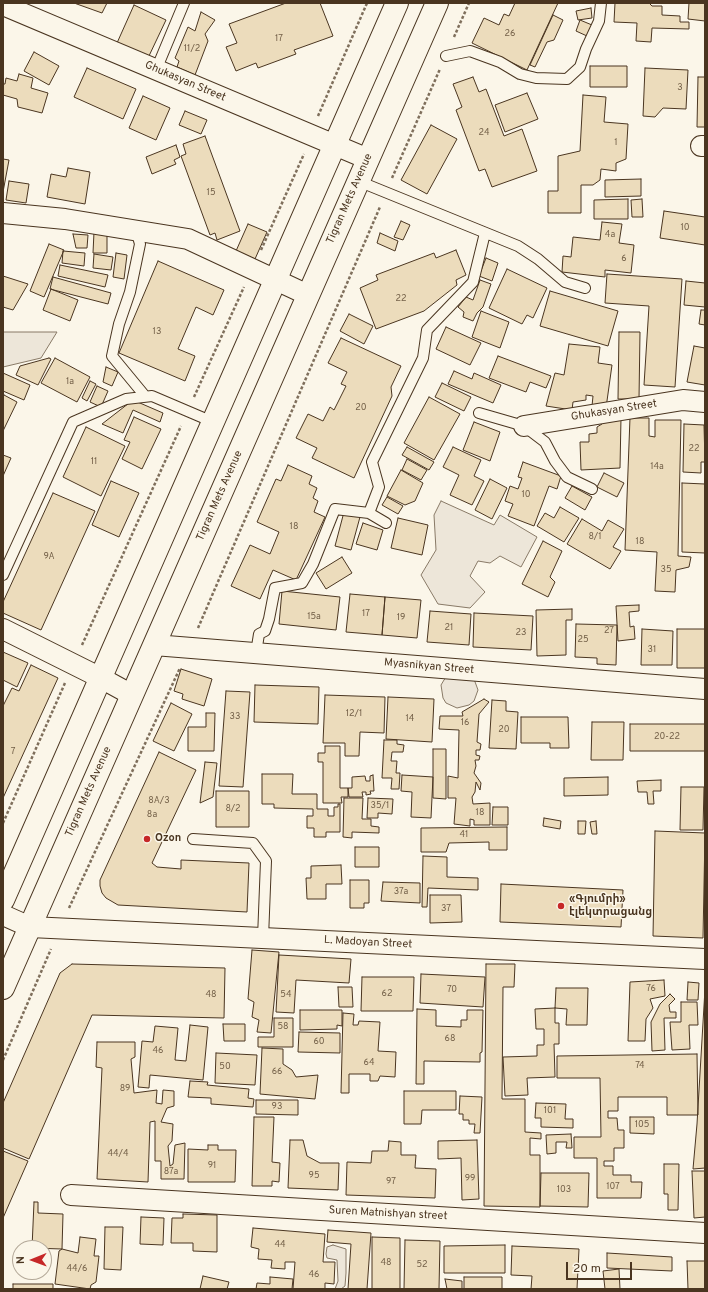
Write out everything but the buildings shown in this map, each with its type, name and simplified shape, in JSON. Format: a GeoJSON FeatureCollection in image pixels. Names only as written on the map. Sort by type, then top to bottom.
{"type":"FeatureCollection","features":[{"type":"Feature","properties":{"kind":"main road"},"geometry":{"type":"LineString","coordinates":[[3,900],[397,3]]}},
{"type":"Feature","properties":{"kind":"main road","name":"Tigran Mets Avenue"},"geometry":{"type":"LineString","coordinates":[[3,988],[436,3]]}},
{"type":"Feature","properties":{"kind":"street","name":"Ghukasyan Street"},"geometry":{"type":"LineString","coordinates":[[16,7],[156,70],[368,159]]}},
{"type":"Feature","properties":{"kind":"street"},"geometry":{"type":"LineString","coordinates":[[3,213],[65,219],[188,239],[308,295]]}},
{"type":"Feature","properties":{"kind":"street","name":"Ghukasyan Street"},"geometry":{"type":"LineString","coordinates":[[524,426],[682,400],[705,402]]}},
{"type":"Feature","properties":{"kind":"street"},"geometry":{"type":"LineString","coordinates":[[3,629],[132,695]]}},
{"type":"Feature","properties":{"kind":"street","name":"Myasnikyan Street"},"geometry":{"type":"LineString","coordinates":[[154,645],[705,689]]}},
{"type":"Feature","properties":{"kind":"street"},"geometry":{"type":"LineString","coordinates":[[3,916],[30,927]]}},
{"type":"Feature","properties":{"kind":"street","name":"L. Madoyan Street"},"geometry":{"type":"LineString","coordinates":[[30,927],[705,959]]}},
{"type":"Feature","properties":{"kind":"street","name":"Suren Matnishyan street"},"geometry":{"type":"LineString","coordinates":[[71,1195],[705,1233]]}},
{"type":"Feature","properties":{"kind":"lane"},"geometry":{"type":"LineString","coordinates":[[156,70],[184,3]]}},
{"type":"Feature","properties":{"kind":"lane"},"geometry":{"type":"LineString","coordinates":[[446,56],[470,51],[500,62],[520,74],[536,78],[567,79],[580,67],[586,49],[599,21],[601,3]]}},
{"type":"Feature","properties":{"kind":"lane"},"geometry":{"type":"LineString","coordinates":[[358,181],[518,246],[538,259],[565,282],[585,288]]}},
{"type":"Feature","properties":{"kind":"lane"},"geometry":{"type":"LineString","coordinates":[[136,230],[140,244],[130,292],[119,324],[112,356],[145,396]]}},
{"type":"Feature","properties":{"kind":"lane"},"geometry":{"type":"LineString","coordinates":[[369,513],[379,487],[372,462],[423,358],[427,330],[473,282],[485,233]]}},
{"type":"Feature","properties":{"kind":"lane"},"geometry":{"type":"LineString","coordinates":[[3,575],[73,422],[126,399],[145,396],[152,396],[213,422]]}},
{"type":"Feature","properties":{"kind":"lane"},"geometry":{"type":"LineString","coordinates":[[478,413],[524,426],[545,442],[555,461],[567,477],[592,489]]}},
{"type":"Feature","properties":{"kind":"lane"},"geometry":{"type":"LineString","coordinates":[[256,653],[259,634],[265,631],[269,619],[275,588],[302,583],[313,564],[335,509],[369,513],[386,523]]}},
{"type":"Feature","properties":{"kind":"lane"},"geometry":{"type":"LineString","coordinates":[[193,839],[253,843],[266,861],[263,938]]}},
{"type":"Feature","properties":{"kind":"path"},"geometry":{"type":"LineString","coordinates":[[3,1060],[60,928],[190,648],[469,3]]}},
{"type":"Feature","properties":{"kind":"path"},"geometry":{"type":"LineString","coordinates":[[3,823],[73,664],[252,269]]}},
{"type":"Feature","properties":{"kind":"shaded area"},"geometry":{"type":"Polygon","coordinates":[[[3,332],[57,332],[41,358],[3,367],[3,332]]]}},
{"type":"Feature","properties":{"kind":"shaded area"},"geometry":{"type":"Polygon","coordinates":[[[441,501],[494,525],[500,515],[537,537],[521,567],[500,556],[490,563],[478,561],[470,576],[485,592],[470,608],[438,604],[421,575],[436,550],[434,515],[441,501]]]}},
{"type":"Feature","properties":{"kind":"shaded area"},"geometry":{"type":"Polygon","coordinates":[[[448,675],[474,679],[478,690],[474,701],[469,705],[457,708],[446,703],[443,698],[441,685],[448,675]]]}},
{"type":"Feature","properties":{"kind":"shaded area"},"geometry":{"type":"Polygon","coordinates":[[[333,1245],[346,1249],[345,1286],[341,1289],[335,1289],[338,1281],[337,1260],[327,1258],[326,1254],[327,1247],[333,1245]]]}},
{"type":"Feature","properties":{"kind":"place","name":"Ozon"},"geometry":{"type":"Point","coordinates":[147,839]}},
{"type":"Feature","properties":{"kind":"place","name":"«Գյումրի» էլեկտրացանց"},"geometry":{"type":"Point","coordinates":[561,906]}}]}
